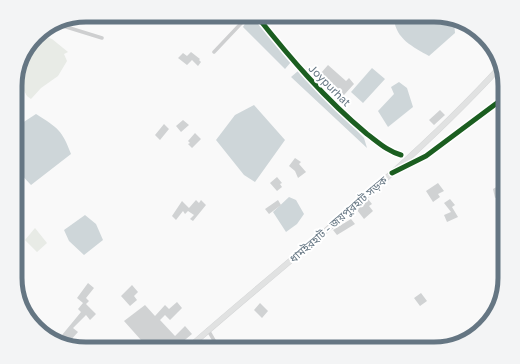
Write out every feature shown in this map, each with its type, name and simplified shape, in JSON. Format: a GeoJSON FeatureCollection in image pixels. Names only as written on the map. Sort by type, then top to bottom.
{"type":"FeatureCollection","features":[{"type":"Feature","properties":{"kind":"main road","name":"ধামইরহাট - জয়পুরহাট সড়ক"},"geometry":{"type":"LineString","coordinates":[[195,342],[392,173],[449,120],[496,71]]}},
{"type":"Feature","properties":{"kind":"street"},"geometry":{"type":"LineString","coordinates":[[214,52],[242,22]]}},
{"type":"Feature","properties":{"kind":"street","name":"Joypurhat"},"geometry":{"type":"LineString","coordinates":[[262,22],[295,64],[350,119],[390,152],[400,155]]}},
{"type":"Feature","properties":{"kind":"street"},"geometry":{"type":"LineString","coordinates":[[63,26],[102,38]]}},
{"type":"Feature","properties":{"kind":"street"},"geometry":{"type":"LineString","coordinates":[[392,173],[426,156],[498,102]]}},
{"type":"Feature","properties":{"kind":"street"},"geometry":{"type":"LineString","coordinates":[[208,330],[215,342]]}},
{"type":"Feature","properties":{"kind":"shaded area"},"geometry":{"type":"Polygon","coordinates":[[[246,22],[258,22],[291,62],[285,69],[243,27],[246,22]]]}},
{"type":"Feature","properties":{"kind":"shaded area"},"geometry":{"type":"Polygon","coordinates":[[[394,22],[438,22],[454,25],[455,33],[429,56],[406,42],[395,26],[394,22]]]}},
{"type":"Feature","properties":{"kind":"shaded area"},"geometry":{"type":"Polygon","coordinates":[[[46,37],[52,39],[68,52],[64,54],[67,61],[58,76],[41,88],[31,99],[27,96],[22,87],[25,65],[38,44],[46,37]]]}},
{"type":"Feature","properties":{"kind":"shaded area"},"geometry":{"type":"Polygon","coordinates":[[[372,68],[385,79],[363,103],[351,92],[372,68]]]}},
{"type":"Feature","properties":{"kind":"shaded area"},"geometry":{"type":"Polygon","coordinates":[[[298,71],[364,138],[367,148],[291,77],[298,71]]]}},
{"type":"Feature","properties":{"kind":"shaded area"},"geometry":{"type":"Polygon","coordinates":[[[399,82],[407,88],[413,107],[388,127],[378,111],[394,94],[391,87],[399,82]]]}},
{"type":"Feature","properties":{"kind":"shaded area"},"geometry":{"type":"Polygon","coordinates":[[[254,105],[285,140],[255,182],[244,175],[216,140],[235,115],[254,105]]]}},
{"type":"Feature","properties":{"kind":"shaded area"},"geometry":{"type":"Polygon","coordinates":[[[36,114],[54,126],[62,134],[71,154],[31,185],[22,175],[22,123],[36,114]]]}},
{"type":"Feature","properties":{"kind":"shaded area"},"geometry":{"type":"Polygon","coordinates":[[[289,197],[296,200],[304,214],[297,224],[286,232],[273,212],[289,197]]]}},
{"type":"Feature","properties":{"kind":"shaded area"},"geometry":{"type":"Polygon","coordinates":[[[85,215],[96,224],[103,240],[84,255],[69,241],[64,230],[85,215]]]}},
{"type":"Feature","properties":{"kind":"shaded area"},"geometry":{"type":"Polygon","coordinates":[[[35,228],[47,243],[37,252],[25,240],[35,228]]]}},
{"type":"Feature","properties":{"kind":"building"},"geometry":{"type":"Polygon","coordinates":[[[191,52],[200,59],[199,60],[201,62],[198,66],[192,60],[187,65],[178,58],[183,53],[187,56],[191,52]]]}},
{"type":"Feature","properties":{"kind":"building"},"geometry":{"type":"Polygon","coordinates":[[[328,65],[346,81],[349,78],[354,84],[344,95],[321,73],[328,65]]]}},
{"type":"Feature","properties":{"kind":"building"},"geometry":{"type":"Polygon","coordinates":[[[440,110],[445,115],[434,125],[429,120],[440,110]]]}},
{"type":"Feature","properties":{"kind":"building"},"geometry":{"type":"Polygon","coordinates":[[[183,120],[189,125],[181,132],[176,126],[183,120]]]}},
{"type":"Feature","properties":{"kind":"building"},"geometry":{"type":"Polygon","coordinates":[[[164,124],[169,129],[160,140],[155,135],[164,124]]]}},
{"type":"Feature","properties":{"kind":"building"},"geometry":{"type":"Polygon","coordinates":[[[195,133],[201,139],[192,148],[188,144],[190,143],[188,141],[195,133]]]}},
{"type":"Feature","properties":{"kind":"building"},"geometry":{"type":"Polygon","coordinates":[[[295,158],[301,162],[299,164],[306,172],[298,178],[295,171],[289,166],[295,158]]]}},
{"type":"Feature","properties":{"kind":"building"},"geometry":{"type":"Polygon","coordinates":[[[277,177],[282,183],[280,184],[282,187],[277,191],[270,183],[277,177]]]}},
{"type":"Feature","properties":{"kind":"building"},"geometry":{"type":"Polygon","coordinates":[[[438,183],[444,191],[438,194],[440,197],[433,202],[426,191],[438,183]]]}},
{"type":"Feature","properties":{"kind":"building"},"geometry":{"type":"Polygon","coordinates":[[[498,186],[498,196],[495,198],[493,189],[498,186]]]}},
{"type":"Feature","properties":{"kind":"building"},"geometry":{"type":"Polygon","coordinates":[[[368,199],[372,204],[369,206],[373,211],[364,219],[357,210],[368,199]]]}},
{"type":"Feature","properties":{"kind":"building"},"geometry":{"type":"Polygon","coordinates":[[[450,199],[455,205],[452,207],[458,217],[447,222],[444,215],[451,212],[444,203],[450,199]]]}},
{"type":"Feature","properties":{"kind":"building"},"geometry":{"type":"Polygon","coordinates":[[[196,200],[199,203],[201,200],[206,205],[193,221],[190,219],[194,215],[188,211],[185,214],[183,211],[176,220],[172,216],[182,201],[189,208],[196,200]]]}},
{"type":"Feature","properties":{"kind":"building"},"geometry":{"type":"Polygon","coordinates":[[[278,200],[281,205],[269,214],[265,209],[278,200]]]}},
{"type":"Feature","properties":{"kind":"building"},"geometry":{"type":"Polygon","coordinates":[[[351,219],[355,224],[337,235],[333,230],[351,219]]]}},
{"type":"Feature","properties":{"kind":"building"},"geometry":{"type":"Polygon","coordinates":[[[88,283],[94,288],[86,298],[89,301],[86,304],[96,314],[90,320],[86,315],[73,328],[78,332],[71,340],[69,340],[62,335],[81,312],[78,309],[83,303],[77,298],[88,283]]]}},
{"type":"Feature","properties":{"kind":"building"},"geometry":{"type":"Polygon","coordinates":[[[132,285],[138,292],[134,296],[137,300],[130,306],[121,296],[132,285]]]}},
{"type":"Feature","properties":{"kind":"building"},"geometry":{"type":"Polygon","coordinates":[[[421,293],[427,301],[420,306],[414,298],[421,293]]]}},
{"type":"Feature","properties":{"kind":"building"},"geometry":{"type":"Polygon","coordinates":[[[177,302],[182,308],[170,320],[165,315],[160,320],[175,336],[185,326],[192,334],[182,342],[143,342],[124,321],[145,305],[155,316],[165,305],[169,309],[177,302]]]}},
{"type":"Feature","properties":{"kind":"building"},"geometry":{"type":"Polygon","coordinates":[[[260,303],[268,311],[262,318],[254,310],[260,303]]]}},
{"type":"Feature","properties":{"kind":"cycle path"},"geometry":{"type":"LineString","coordinates":[[262,22],[295,62],[337,107],[367,134],[387,149],[401,155]]}},
{"type":"Feature","properties":{"kind":"cycle path"},"geometry":{"type":"LineString","coordinates":[[392,173],[426,156],[498,102]]}}]}
